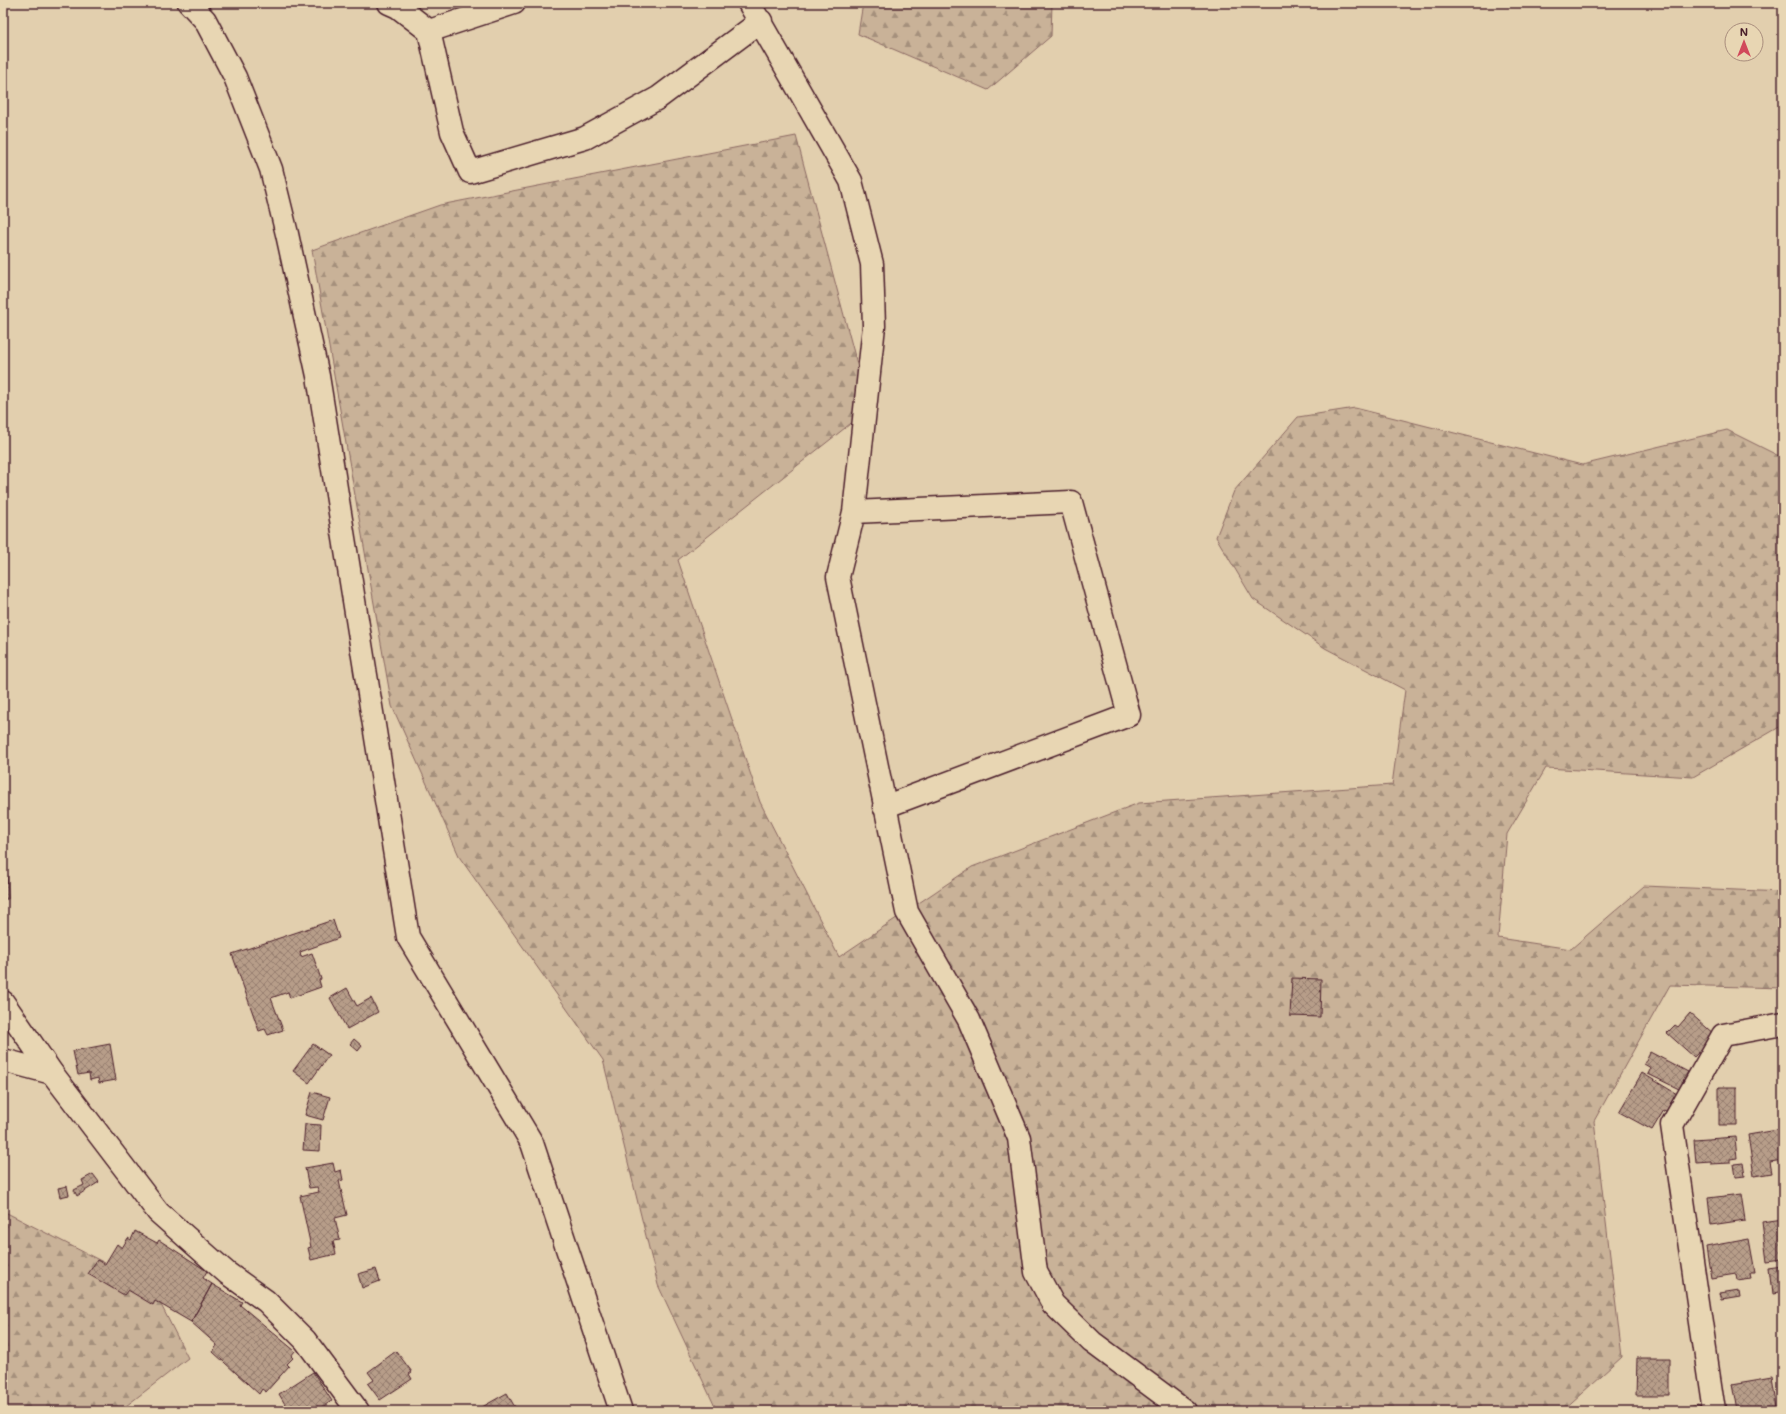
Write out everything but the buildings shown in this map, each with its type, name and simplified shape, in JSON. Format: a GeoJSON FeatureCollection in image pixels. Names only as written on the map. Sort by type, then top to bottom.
{"type":"FeatureCollection","features":[{"type":"Feature","properties":{"kind":"street"},"geometry":{"type":"LineString","coordinates":[[189,3],[205,20],[235,77],[271,169],[287,234],[318,376],[408,937],[532,1143],[621,1411]]}},
{"type":"Feature","properties":{"kind":"street"},"geometry":{"type":"LineString","coordinates":[[429,31],[514,3]]}},
{"type":"Feature","properties":{"kind":"street"},"geometry":{"type":"LineString","coordinates":[[749,3],[761,21],[851,181],[872,264],[874,326],[854,512],[838,577],[884,807],[907,912],[969,1020],[1019,1138],[1036,1272],[1053,1304],[1092,1342],[1185,1411]]}},
{"type":"Feature","properties":{"kind":"street"},"geometry":{"type":"LineString","coordinates":[[395,4],[429,31],[452,132],[470,172],[585,138],[658,98],[761,21]]}},
{"type":"Feature","properties":{"kind":"street"},"geometry":{"type":"LineString","coordinates":[[854,512],[1071,502],[1129,715],[884,807]]}},
{"type":"Feature","properties":{"kind":"street"},"geometry":{"type":"LineString","coordinates":[[3,1002],[52,1073],[158,1212],[227,1273],[266,1301],[305,1340],[358,1411]]}},
{"type":"Feature","properties":{"kind":"street"},"geometry":{"type":"LineString","coordinates":[[1714,1411],[1672,1125],[1723,1035],[1783,1024]]}},
{"type":"Feature","properties":{"kind":"street"},"geometry":{"type":"LineString","coordinates":[[3,1060],[52,1073]]}},
{"type":"Feature","properties":{"kind":"green space"},"geometry":{"type":"Polygon","coordinates":[[[863,3],[1052,3],[1051,36],[988,90],[858,34],[863,3]]]}},
{"type":"Feature","properties":{"kind":"green space"},"geometry":{"type":"Polygon","coordinates":[[[796,136],[869,409],[678,560],[760,802],[839,957],[972,867],[1139,803],[1392,785],[1405,690],[1325,648],[1253,599],[1216,537],[1234,491],[1298,417],[1355,408],[1582,465],[1727,430],[1781,457],[1783,466],[1783,725],[1693,777],[1546,768],[1507,834],[1498,938],[1571,949],[1644,886],[1783,892],[1783,988],[1670,985],[1594,1121],[1622,1357],[1562,1411],[717,1411],[658,1285],[603,1060],[460,858],[392,706],[312,250],[440,205],[796,136]]]}},
{"type":"Feature","properties":{"kind":"green space"},"geometry":{"type":"Polygon","coordinates":[[[3,1211],[152,1287],[188,1358],[126,1406],[126,1411],[3,1411],[3,1211]]]}}]}
